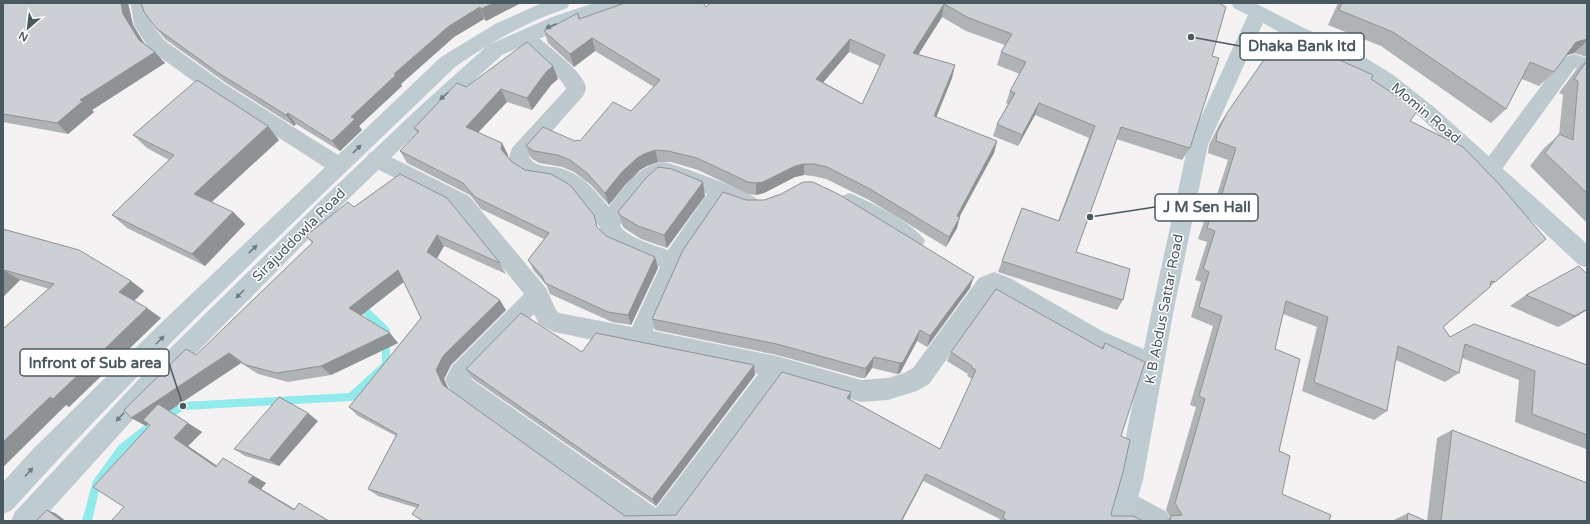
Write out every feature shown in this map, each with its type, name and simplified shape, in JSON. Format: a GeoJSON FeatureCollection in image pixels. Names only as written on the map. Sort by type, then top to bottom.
{"type":"FeatureCollection","features":[{"type":"Feature","properties":{"kind":"main road","name":"Sirajuddowla Road"},"geometry":{"type":"LineString","coordinates":[[3,501],[43,457],[169,330],[448,62],[479,40],[505,26],[537,11],[561,3]]}},
{"type":"Feature","properties":{"kind":"main road","name":"Sirajuddowla Road"},"geometry":{"type":"LineString","coordinates":[[24,521],[147,387],[376,158],[495,50],[559,22],[614,3]]}},
{"type":"Feature","properties":{"kind":"main road","name":"Momin Road"},"geometry":{"type":"LineString","coordinates":[[1249,8],[1297,33],[1344,54],[1385,79],[1427,112],[1587,258]]}},
{"type":"Feature","properties":{"kind":"main road","name":"K B Abdus Sattar Road"},"geometry":{"type":"LineString","coordinates":[[1121,511],[1130,480],[1198,145],[1249,8]]}},
{"type":"Feature","properties":{"kind":"street"},"geometry":{"type":"LineString","coordinates":[[138,3],[140,6],[143,25],[157,45],[218,89],[339,166]]}},
{"type":"Feature","properties":{"kind":"street"},"geometry":{"type":"LineString","coordinates":[[526,37],[567,74],[576,84],[576,91],[519,154],[518,160],[525,167],[538,174],[560,176],[582,190],[609,223],[610,231],[618,240],[673,262]]}},
{"type":"Feature","properties":{"kind":"street"},"geometry":{"type":"LineString","coordinates":[[1490,170],[1569,63],[1574,61],[1587,65]]}},
{"type":"Feature","properties":{"kind":"street"},"geometry":{"type":"LineString","coordinates":[[376,158],[462,202],[538,295],[547,317],[554,322],[777,367],[862,391],[888,389],[909,383],[921,376],[928,367],[978,279],[1002,285],[1094,338],[1152,366]]}},
{"type":"Feature","properties":{"kind":"street"},"geometry":{"type":"LineString","coordinates":[[609,223],[624,203],[658,171],[666,170],[682,175],[749,204],[760,206],[769,202]]}},
{"type":"Feature","properties":{"kind":"street"},"geometry":{"type":"LineString","coordinates":[[638,339],[673,262],[720,192]]}},
{"type":"Feature","properties":{"kind":"street"},"geometry":{"type":"LineString","coordinates":[[829,192],[882,220],[931,252]]}},
{"type":"Feature","properties":{"kind":"street"},"geometry":{"type":"LineString","coordinates":[[538,295],[460,374],[457,380],[460,385],[648,518],[656,521],[664,519],[777,367]]}},
{"type":"Feature","properties":{"kind":"street"},"geometry":{"type":"LineString","coordinates":[[1121,511],[1158,521]]}},
{"type":"Feature","properties":{"kind":"building"},"geometry":{"type":"Polygon","coordinates":[[[3,3],[121,3],[123,14],[139,40],[155,52],[80,100],[83,101],[57,123],[3,114],[3,3]]]}},
{"type":"Feature","properties":{"kind":"building"},"geometry":{"type":"Polygon","coordinates":[[[141,3],[494,3],[481,9],[480,7],[449,26],[394,74],[396,75],[351,117],[355,119],[332,141],[288,113],[286,115],[217,72],[156,28],[144,12],[141,3]]]}},
{"type":"Feature","properties":{"kind":"building"},"geometry":{"type":"Polygon","coordinates":[[[625,3],[703,3],[706,7],[710,3],[1219,3],[1226,7],[1212,56],[1219,58],[1190,148],[1121,127],[1076,252],[1130,269],[1123,300],[1002,261],[1022,208],[1059,221],[1095,126],[1039,103],[1022,135],[997,124],[1015,93],[1010,91],[1026,62],[1001,52],[1012,34],[969,18],[944,4],[913,53],[955,65],[934,116],[997,141],[957,216],[960,217],[949,237],[870,189],[827,167],[814,164],[795,166],[763,182],[756,183],[748,182],[697,158],[668,151],[655,150],[637,158],[621,173],[605,193],[587,173],[570,160],[558,155],[534,151],[526,146],[543,127],[575,141],[580,141],[613,102],[631,111],[660,80],[592,38],[570,54],[544,31],[578,13],[579,19],[625,3]],[[850,39],[816,79],[862,104],[885,55],[850,39]]]}},
{"type":"Feature","properties":{"kind":"building"},"geometry":{"type":"Polygon","coordinates":[[[1342,3],[1587,3],[1587,39],[1576,42],[1554,72],[1530,62],[1506,109],[1393,32],[1339,10],[1342,3]]]}},
{"type":"Feature","properties":{"kind":"building"},"geometry":{"type":"Polygon","coordinates":[[[527,42],[553,66],[546,72],[527,98],[501,89],[466,127],[502,143],[501,149],[512,162],[525,170],[551,174],[570,185],[594,215],[597,227],[606,236],[655,257],[628,315],[608,312],[545,283],[542,276],[528,260],[549,233],[475,197],[463,183],[400,151],[419,131],[414,128],[457,83],[466,87],[527,42]]]}},
{"type":"Feature","properties":{"kind":"building"},"geometry":{"type":"Polygon","coordinates":[[[1307,49],[1326,54],[1373,75],[1371,79],[1418,110],[1410,121],[1463,147],[1498,183],[1546,239],[1495,282],[1491,281],[1490,287],[1443,327],[1450,337],[1474,324],[1587,365],[1587,435],[1532,414],[1535,371],[1465,344],[1459,373],[1398,346],[1387,411],[1314,382],[1328,317],[1286,301],[1275,349],[1300,359],[1279,451],[1290,456],[1282,494],[1331,515],[1329,521],[1170,521],[1171,516],[1182,515],[1175,503],[1205,399],[1199,396],[1222,316],[1199,307],[1209,272],[1203,269],[1215,231],[1207,228],[1216,198],[1220,200],[1236,148],[1216,141],[1217,133],[1227,113],[1263,61],[1273,55],[1290,50],[1307,49]]]}},
{"type":"Feature","properties":{"kind":"building"},"geometry":{"type":"Polygon","coordinates":[[[1587,61],[1587,193],[1545,153],[1559,134],[1573,140],[1578,81],[1574,79],[1587,61]]]}},
{"type":"Feature","properties":{"kind":"building"},"geometry":{"type":"Polygon","coordinates":[[[197,80],[268,126],[194,194],[233,212],[192,254],[112,215],[174,155],[133,135],[197,80]]]}},
{"type":"Feature","properties":{"kind":"building"},"geometry":{"type":"Polygon","coordinates":[[[658,167],[672,169],[703,182],[664,235],[638,226],[620,215],[618,212],[645,179],[658,167]]]}},
{"type":"Feature","properties":{"kind":"building"},"geometry":{"type":"Polygon","coordinates":[[[400,174],[447,198],[500,263],[437,235],[427,252],[500,300],[443,356],[436,370],[443,385],[625,516],[676,515],[782,372],[851,392],[847,398],[940,449],[976,370],[951,352],[996,289],[1103,349],[1105,343],[1145,362],[1121,436],[1130,440],[1111,514],[1112,516],[1133,516],[1143,521],[1008,521],[1003,518],[1005,512],[926,474],[901,521],[423,521],[412,514],[419,505],[368,489],[397,434],[349,407],[421,318],[398,270],[349,308],[390,333],[321,366],[277,373],[246,365],[229,353],[131,418],[124,410],[186,349],[196,355],[313,242],[306,236],[348,202],[354,207],[400,174]]]}},
{"type":"Feature","properties":{"kind":"building"},"geometry":{"type":"Polygon","coordinates":[[[803,182],[813,182],[840,195],[974,277],[930,336],[920,330],[903,362],[900,363],[874,357],[866,368],[863,368],[777,344],[652,319],[683,250],[723,192],[746,200],[764,200],[781,194],[803,182]]]}},
{"type":"Feature","properties":{"kind":"building"},"geometry":{"type":"Polygon","coordinates":[[[3,229],[79,250],[131,281],[119,292],[147,308],[53,399],[50,397],[3,442],[3,329],[54,284],[3,270],[3,229]]]}},
{"type":"Feature","properties":{"kind":"building"},"geometry":{"type":"Polygon","coordinates":[[[1579,266],[1587,274],[1587,309],[1575,316],[1526,295],[1579,266]]]}},
{"type":"Feature","properties":{"kind":"building"},"geometry":{"type":"Polygon","coordinates":[[[521,313],[582,352],[596,333],[754,365],[652,499],[466,369],[521,313]]]}},
{"type":"Feature","properties":{"kind":"building"},"geometry":{"type":"Polygon","coordinates":[[[279,397],[308,413],[269,460],[234,449],[279,397]]]}},
{"type":"Feature","properties":{"kind":"building"},"geometry":{"type":"Polygon","coordinates":[[[158,404],[188,423],[174,438],[216,467],[223,458],[253,476],[248,482],[294,510],[299,503],[329,521],[111,521],[124,507],[93,487],[150,425],[143,420],[158,404]]]}},
{"type":"Feature","properties":{"kind":"building"},"geometry":{"type":"Polygon","coordinates":[[[1452,430],[1587,483],[1587,521],[1441,521],[1452,430]]]}},
{"type":"Feature","properties":{"kind":"building"},"geometry":{"type":"Polygon","coordinates":[[[47,510],[62,521],[36,521],[47,510]]]}},
{"type":"Feature","properties":{"kind":"building"},"geometry":{"type":"Polygon","coordinates":[[[1408,513],[1426,521],[1407,521],[1408,513]]]}},
{"type":"Feature","properties":{"kind":"waterway"},"geometry":{"type":"LineString","coordinates":[[87,521],[96,484],[122,448],[154,423],[183,406],[351,397],[386,365],[386,331],[359,305]]}},
{"type":"Feature","properties":{"kind":"place","name":"Dhaka Bank ltd"},"geometry":{"type":"Point","coordinates":[1191,37]}},
{"type":"Feature","properties":{"kind":"place","name":"J M Sen Hall"},"geometry":{"type":"Point","coordinates":[1090,217]}},
{"type":"Feature","properties":{"kind":"place","name":"Infront of Sub area"},"geometry":{"type":"Point","coordinates":[183,406]}}]}
